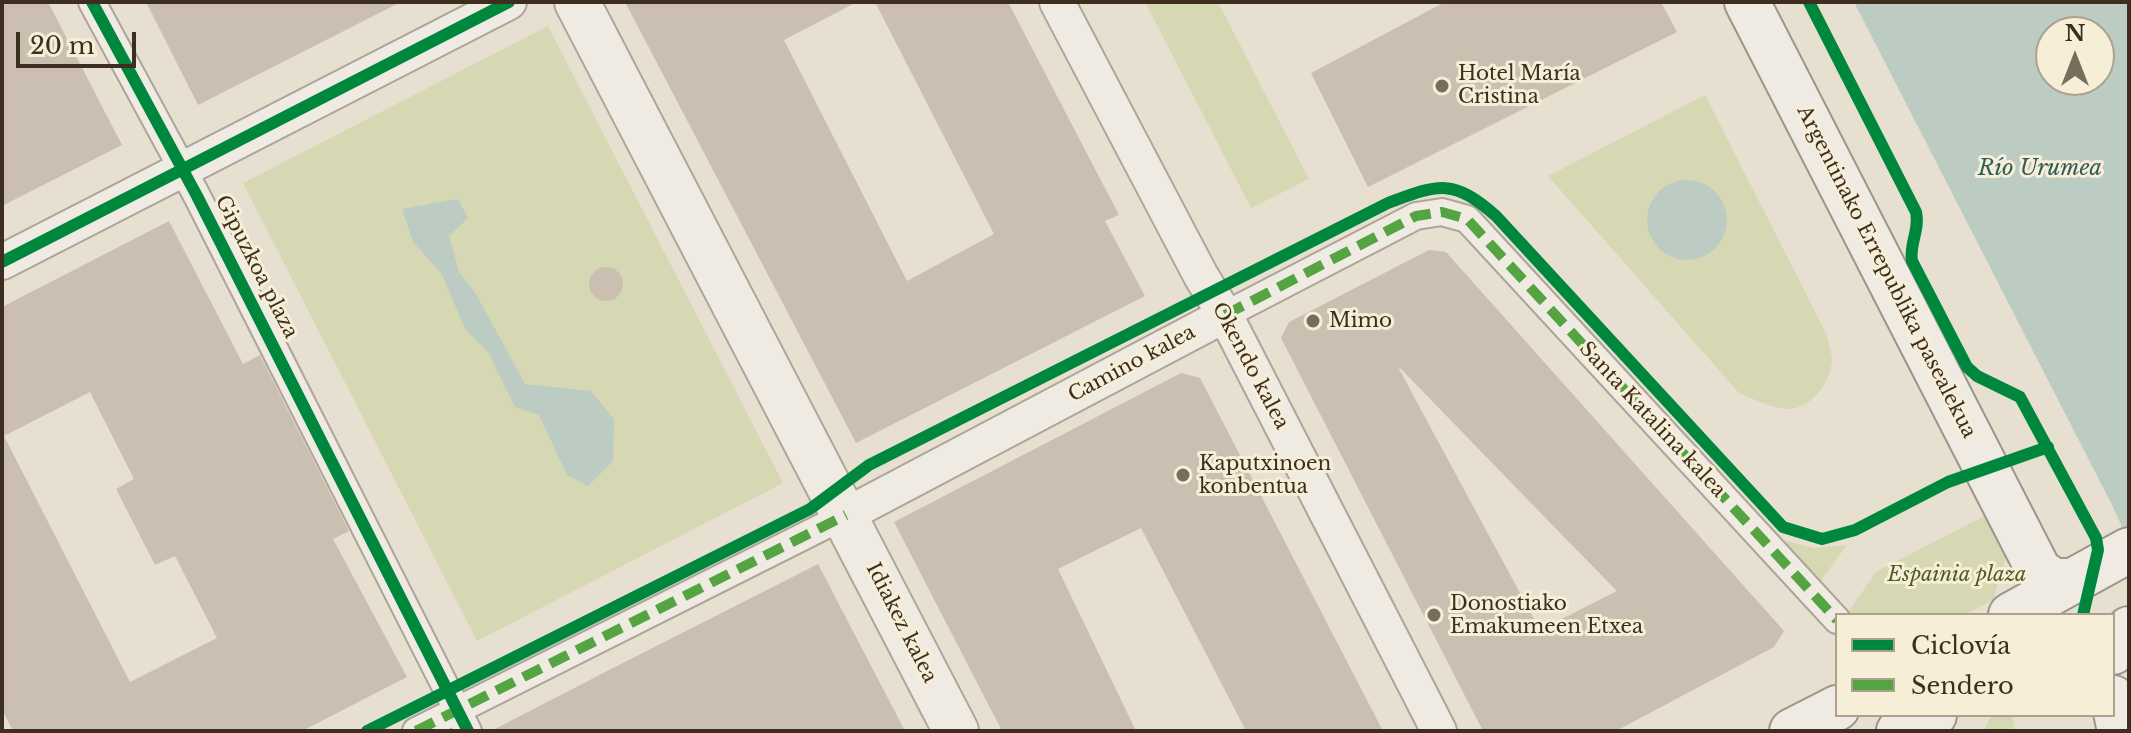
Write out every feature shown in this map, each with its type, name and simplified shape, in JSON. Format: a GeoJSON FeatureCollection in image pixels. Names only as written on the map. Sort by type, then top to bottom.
{"type":"FeatureCollection","features":[{"type":"Feature","properties":{"kind":"main road"},"geometry":{"type":"LineString","coordinates":[[577,2],[846,515]]}},
{"type":"Feature","properties":{"kind":"main road","name":"Argentinako Errepublika pasealekua"},"geometry":{"type":"LineString","coordinates":[[1747,2],[2039,571],[2054,581],[2072,581]]}},
{"type":"Feature","properties":{"kind":"main road","name":"Idiakez kalea"},"geometry":{"type":"LineString","coordinates":[[846,515],[956,731]]}},
{"type":"Feature","properties":{"kind":"main road"},"geometry":{"type":"LineString","coordinates":[[2013,613],[2026,571],[2024,541]]}},
{"type":"Feature","properties":{"kind":"main road"},"geometry":{"type":"LineString","coordinates":[[2016,613],[2129,550]]}},
{"type":"Feature","properties":{"kind":"main road"},"geometry":{"type":"LineString","coordinates":[[2115,648],[2129,626]]}},
{"type":"Feature","properties":{"kind":"main road"},"geometry":{"type":"LineString","coordinates":[[2115,707],[2120,731]]}},
{"type":"Feature","properties":{"kind":"main road"},"geometry":{"type":"LineString","coordinates":[[1792,731],[1835,709]]}},
{"type":"Feature","properties":{"kind":"main road"},"geometry":{"type":"LineString","coordinates":[[1899,731],[1930,717]]}},
{"type":"Feature","properties":{"kind":"street","name":"Gipuzkoa plaza"},"geometry":{"type":"LineString","coordinates":[[92,2],[183,169],[463,721]]}},
{"type":"Feature","properties":{"kind":"street"},"geometry":{"type":"LineString","coordinates":[[2,262],[509,2]]}},
{"type":"Feature","properties":{"kind":"street","name":"Okendo kalea"},"geometry":{"type":"LineString","coordinates":[[1057,2],[1201,276],[1225,315],[1439,731]]}},
{"type":"Feature","properties":{"kind":"street","name":"Camino kalea"},"geometry":{"type":"LineString","coordinates":[[846,515],[1416,216],[1442,212],[1467,219]]}},
{"type":"Feature","properties":{"kind":"street","name":"Santa Katalina kalea"},"geometry":{"type":"LineString","coordinates":[[1467,219],[1835,618]]}},
{"type":"Feature","properties":{"kind":"street"},"geometry":{"type":"LineString","coordinates":[[416,731],[463,721],[846,515]]}},
{"type":"Feature","properties":{"kind":"green space"},"geometry":{"type":"Polygon","coordinates":[[[1145,2],[1218,2],[1309,179],[1251,208],[1145,2]]]}},
{"type":"Feature","properties":{"kind":"green space"},"geometry":{"type":"Polygon","coordinates":[[[548,26],[783,483],[477,641],[243,183],[548,26]]]}},
{"type":"Feature","properties":{"kind":"green space"},"geometry":{"type":"Polygon","coordinates":[[[1705,95],[1827,335],[1832,360],[1828,377],[1812,399],[1796,408],[1775,407],[1739,393],[1548,176],[1705,95]]]}},
{"type":"Feature","properties":{"kind":"green space","name":"Espainia plaza"},"geometry":{"type":"Polygon","coordinates":[[[1986,515],[2006,556],[1993,600],[1968,613],[1851,613],[1849,611],[1876,572],[1986,515]]]}},
{"type":"Feature","properties":{"kind":"green space"},"geometry":{"type":"Polygon","coordinates":[[[1780,539],[1814,548],[1847,545],[1819,583],[1780,539]]]}},
{"type":"Feature","properties":{"kind":"green space"},"geometry":{"type":"Polygon","coordinates":[[[1990,717],[2012,717],[2015,731],[1984,731],[1990,717]]]}},
{"type":"Feature","properties":{"kind":"water","name":"Río Urumea"},"geometry":{"type":"Polygon","coordinates":[[[1854,2],[2129,2],[2129,542],[2112,505],[1854,2]]]}},
{"type":"Feature","properties":{"kind":"water"},"geometry":{"type":"Polygon","coordinates":[[[1687,180],[1702,183],[1715,192],[1724,205],[1727,220],[1724,235],[1715,248],[1702,257],[1687,260],[1672,257],[1659,248],[1650,235],[1647,220],[1650,205],[1659,192],[1672,183],[1687,180]]]}},
{"type":"Feature","properties":{"kind":"water"},"geometry":{"type":"Polygon","coordinates":[[[458,199],[468,218],[449,236],[459,272],[476,294],[525,384],[591,391],[614,419],[613,461],[588,486],[567,475],[539,415],[515,407],[488,352],[465,329],[442,274],[413,242],[402,209],[458,199]]]}},
{"type":"Feature","properties":{"kind":"building"},"geometry":{"type":"Polygon","coordinates":[[[2,2],[48,2],[122,145],[2,206],[2,2]]]}},
{"type":"Feature","properties":{"kind":"building"},"geometry":{"type":"Polygon","coordinates":[[[146,2],[401,2],[198,105],[146,2]]]}},
{"type":"Feature","properties":{"kind":"building"},"geometry":{"type":"Polygon","coordinates":[[[625,2],[857,2],[784,40],[907,281],[994,234],[875,2],[1008,2],[1119,215],[1105,221],[1145,296],[856,443],[625,2]]]}},
{"type":"Feature","properties":{"kind":"building","name":"Hotel María Cristina"},"geometry":{"type":"Polygon","coordinates":[[[1445,2],[1661,2],[1677,32],[1368,187],[1311,73],[1445,2]]]}},
{"type":"Feature","properties":{"kind":"building"},"geometry":{"type":"Polygon","coordinates":[[[169,221],[243,364],[260,355],[349,531],[333,539],[407,677],[302,731],[13,731],[2,710],[2,307],[169,221]],[[90,392],[4,436],[130,682],[217,638],[175,556],[155,565],[116,489],[134,479],[90,392]]]}},
{"type":"Feature","properties":{"kind":"building"},"geometry":{"type":"Polygon","coordinates":[[[1429,250],[1446,252],[1784,631],[1774,647],[1616,731],[1483,731],[1281,338],[1289,322],[1429,250]],[[1400,368],[1540,630],[1617,591],[1400,368]]]}},
{"type":"Feature","properties":{"kind":"building"},"geometry":{"type":"Polygon","coordinates":[[[606,267],[618,272],[623,284],[618,296],[606,301],[594,296],[589,284],[594,272],[606,267]]]}},
{"type":"Feature","properties":{"kind":"building"},"geometry":{"type":"Polygon","coordinates":[[[1181,373],[1200,378],[1383,731],[1246,731],[1141,528],[1058,569],[1136,731],[1002,731],[894,522],[1181,373]]]}},
{"type":"Feature","properties":{"kind":"building"},"geometry":{"type":"Polygon","coordinates":[[[818,564],[905,731],[491,731],[615,667],[818,564]]]}},
{"type":"Feature","properties":{"kind":"marked path"},"geometry":{"type":"LineString","coordinates":[[1225,315],[1416,216],[1442,212],[1467,219],[1835,618]]}},
{"type":"Feature","properties":{"kind":"marked path"},"geometry":{"type":"LineString","coordinates":[[416,731],[846,515]]}},
{"type":"Feature","properties":{"kind":"cycle path"},"geometry":{"type":"LineString","coordinates":[[92,2],[197,196],[468,731]]}},
{"type":"Feature","properties":{"kind":"cycle path"},"geometry":{"type":"LineString","coordinates":[[2,262],[509,2]]}},
{"type":"Feature","properties":{"kind":"cycle path"},"geometry":{"type":"LineString","coordinates":[[1809,2],[1916,212],[1912,261],[1967,367],[1977,376],[2020,397],[2096,538],[2098,550],[2083,613]]}},
{"type":"Feature","properties":{"kind":"cycle path"},"geometry":{"type":"LineString","coordinates":[[367,731],[810,509],[869,465],[1388,203],[1433,189],[1445,188],[1468,195],[1496,216],[1783,527],[1822,539],[1855,530],[1948,482],[2048,447]]}},
{"type":"Feature","properties":{"kind":"place","name":"Hotel María Cristina"},"geometry":{"type":"Point","coordinates":[1442,86]}},
{"type":"Feature","properties":{"kind":"place","name":"Mimo"},"geometry":{"type":"Point","coordinates":[1313,321]}},
{"type":"Feature","properties":{"kind":"place","name":"Kaputxinoen konbentua"},"geometry":{"type":"Point","coordinates":[1183,475]}},
{"type":"Feature","properties":{"kind":"place","name":"Donostiako Emakumeen Etxea"},"geometry":{"type":"Point","coordinates":[1434,615]}}]}
